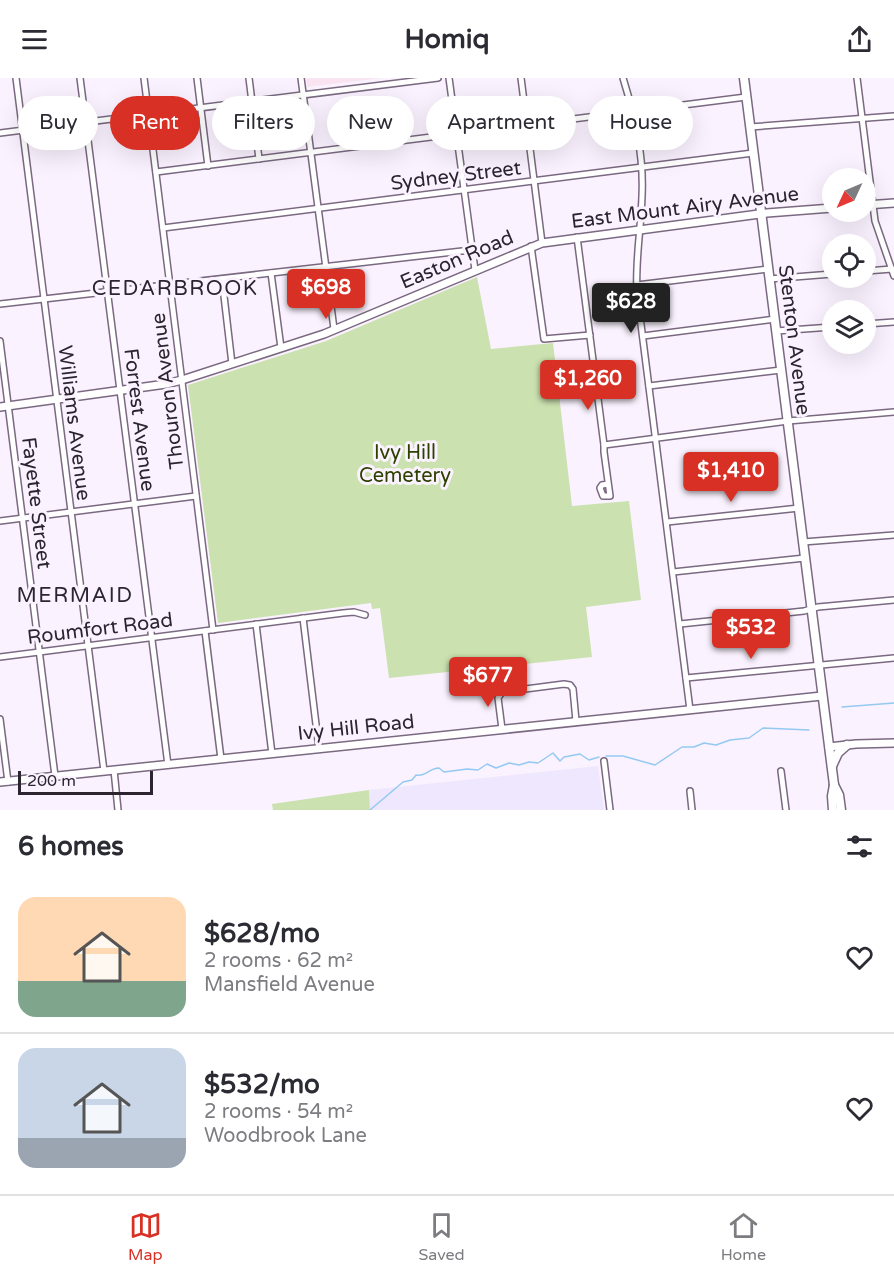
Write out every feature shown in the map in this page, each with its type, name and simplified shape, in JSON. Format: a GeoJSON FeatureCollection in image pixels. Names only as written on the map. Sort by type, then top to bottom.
{"type":"FeatureCollection","features":[{"type":"Feature","properties":{"kind":"main road","name":"Stenton Avenue"},"geometry":{"type":"LineString","coordinates":[[744,78],[831,766],[841,810]]}},
{"type":"Feature","properties":{"kind":"main road"},"geometry":{"type":"LineString","coordinates":[[876,204],[894,203]]}},
{"type":"Feature","properties":{"kind":"main road","name":"East Mount Airy Avenue"},"geometry":{"type":"LineString","coordinates":[[542,243],[761,214],[822,209]]}},
{"type":"Feature","properties":{"kind":"main road","name":"Easton Road"},"geometry":{"type":"LineString","coordinates":[[0,407],[182,380],[334,329],[542,243]]}},
{"type":"Feature","properties":{"kind":"main road","name":"Ivy Hill Road"},"geometry":{"type":"LineString","coordinates":[[4,782],[822,696]]}},
{"type":"Feature","properties":{"kind":"main road"},"geometry":{"type":"LineString","coordinates":[[829,747],[894,743]]}},
{"type":"Feature","properties":{"kind":"main road"},"geometry":{"type":"LineString","coordinates":[[831,766],[838,753],[846,745]]}},
{"type":"Feature","properties":{"kind":"main road","name":"Stenton Avenue"},"geometry":{"type":"LineString","coordinates":[[833,810],[834,785]]}},
{"type":"Feature","properties":{"kind":"street","name":"Williams Avenue"},"geometry":{"type":"LineString","coordinates":[[16,78],[18,96]]}},
{"type":"Feature","properties":{"kind":"street","name":"Forrest Avenue"},"geometry":{"type":"LineString","coordinates":[[80,78],[82,96]]}},
{"type":"Feature","properties":{"kind":"street","name":"Thouron Avenue"},"geometry":{"type":"LineString","coordinates":[[144,78],[146,96]]}},
{"type":"Feature","properties":{"kind":"street"},"geometry":{"type":"LineString","coordinates":[[197,78],[208,166]]}},
{"type":"Feature","properties":{"kind":"street"},"geometry":{"type":"LineString","coordinates":[[249,78],[251,96]]}},
{"type":"Feature","properties":{"kind":"street"},"geometry":{"type":"LineString","coordinates":[[301,78],[334,329]]}},
{"type":"Feature","properties":{"kind":"street"},"geometry":{"type":"LineString","coordinates":[[296,96],[438,78]]}},
{"type":"Feature","properties":{"kind":"street"},"geometry":{"type":"LineString","coordinates":[[449,78],[451,96]]}},
{"type":"Feature","properties":{"kind":"street"},"geometry":{"type":"LineString","coordinates":[[521,78],[523,96]]}},
{"type":"Feature","properties":{"kind":"street"},"geometry":{"type":"LineString","coordinates":[[622,78],[628,96]]}},
{"type":"Feature","properties":{"kind":"street"},"geometry":{"type":"LineString","coordinates":[[857,78],[866,168]]}},
{"type":"Feature","properties":{"kind":"street"},"geometry":{"type":"LineString","coordinates":[[693,104],[746,97]]}},
{"type":"Feature","properties":{"kind":"street"},"geometry":{"type":"LineString","coordinates":[[201,108],[212,107]]}},
{"type":"Feature","properties":{"kind":"street"},"geometry":{"type":"LineString","coordinates":[[750,127],[894,116]]}},
{"type":"Feature","properties":{"kind":"street"},"geometry":{"type":"LineString","coordinates":[[0,133],[18,131]]}},
{"type":"Feature","properties":{"kind":"street"},"geometry":{"type":"LineString","coordinates":[[156,172],[426,138]]}},
{"type":"Feature","properties":{"kind":"street","name":"Williams Avenue"},"geometry":{"type":"LineString","coordinates":[[25,150],[104,771]]}},
{"type":"Feature","properties":{"kind":"street","name":"Forrest Avenue"},"geometry":{"type":"LineString","coordinates":[[90,150],[168,765]]}},
{"type":"Feature","properties":{"kind":"street","name":"Thouron Avenue"},"geometry":{"type":"LineString","coordinates":[[153,150],[213,630]]}},
{"type":"Feature","properties":{"kind":"street"},"geometry":{"type":"LineString","coordinates":[[258,150],[259,159]]}},
{"type":"Feature","properties":{"kind":"street"},"geometry":{"type":"LineString","coordinates":[[458,150],[475,270]]}},
{"type":"Feature","properties":{"kind":"street"},"geometry":{"type":"LineString","coordinates":[[530,150],[542,243]]}},
{"type":"Feature","properties":{"kind":"street"},"geometry":{"type":"LineString","coordinates":[[640,150],[637,285],[690,710]]}},
{"type":"Feature","properties":{"kind":"street","name":"Sydney Street"},"geometry":{"type":"LineString","coordinates":[[163,228],[753,153]]}},
{"type":"Feature","properties":{"kind":"street"},"geometry":{"type":"LineString","coordinates":[[874,222],[894,276]]}},
{"type":"Feature","properties":{"kind":"street"},"geometry":{"type":"LineString","coordinates":[[577,237],[608,484],[602,485],[600,490],[602,495],[610,496]]}},
{"type":"Feature","properties":{"kind":"street"},"geometry":{"type":"LineString","coordinates":[[531,246],[544,339],[590,335]]}},
{"type":"Feature","properties":{"kind":"street"},"geometry":{"type":"LineString","coordinates":[[0,304],[471,250]]}},
{"type":"Feature","properties":{"kind":"street"},"geometry":{"type":"LineString","coordinates":[[637,285],[768,269]]}},
{"type":"Feature","properties":{"kind":"street"},"geometry":{"type":"LineString","coordinates":[[876,270],[893,269]]}},
{"type":"Feature","properties":{"kind":"street"},"geometry":{"type":"LineString","coordinates":[[271,273],[281,348]]}},
{"type":"Feature","properties":{"kind":"street"},"geometry":{"type":"LineString","coordinates":[[769,279],[822,274]]}},
{"type":"Feature","properties":{"kind":"street"},"geometry":{"type":"LineString","coordinates":[[222,279],[232,364]]}},
{"type":"Feature","properties":{"kind":"street"},"geometry":{"type":"LineString","coordinates":[[643,336],[775,319]]}},
{"type":"Feature","properties":{"kind":"street"},"geometry":{"type":"LineString","coordinates":[[876,323],[894,322]]}},
{"type":"Feature","properties":{"kind":"street"},"geometry":{"type":"LineString","coordinates":[[776,331],[822,328]]}},
{"type":"Feature","properties":{"kind":"street","name":"Fayette Street"},"geometry":{"type":"LineString","coordinates":[[0,341],[55,777]]}},
{"type":"Feature","properties":{"kind":"street"},"geometry":{"type":"LineString","coordinates":[[649,386],[781,370]]}},
{"type":"Feature","properties":{"kind":"street"},"geometry":{"type":"LineString","coordinates":[[603,445],[788,421],[894,412]]}},
{"type":"Feature","properties":{"kind":"street"},"geometry":{"type":"LineString","coordinates":[[0,521],[196,496]]}},
{"type":"Feature","properties":{"kind":"street"},"geometry":{"type":"LineString","coordinates":[[667,522],[798,508]]}},
{"type":"Feature","properties":{"kind":"street"},"geometry":{"type":"LineString","coordinates":[[803,542],[894,535]]}},
{"type":"Feature","properties":{"kind":"street"},"geometry":{"type":"LineString","coordinates":[[673,572],[805,558]]}},
{"type":"Feature","properties":{"kind":"street"},"geometry":{"type":"LineString","coordinates":[[680,624],[894,600]]}},
{"type":"Feature","properties":{"kind":"street"},"geometry":{"type":"LineString","coordinates":[[213,630],[354,612],[365,615]]}},
{"type":"Feature","properties":{"kind":"street"},"geometry":{"type":"LineString","coordinates":[[303,618],[320,749]]}},
{"type":"Feature","properties":{"kind":"street"},"geometry":{"type":"LineString","coordinates":[[256,624],[272,754]]}},
{"type":"Feature","properties":{"kind":"street","name":"Roumfort Road"},"geometry":{"type":"LineString","coordinates":[[0,657],[213,630]]}},
{"type":"Feature","properties":{"kind":"street"},"geometry":{"type":"LineString","coordinates":[[205,631],[221,759]]}},
{"type":"Feature","properties":{"kind":"street"},"geometry":{"type":"LineString","coordinates":[[686,678],[894,658]]}},
{"type":"Feature","properties":{"kind":"street"},"geometry":{"type":"LineString","coordinates":[[502,729],[498,698],[502,692],[564,684],[573,688],[576,722]]}},
{"type":"Feature","properties":{"kind":"street"},"geometry":{"type":"LineString","coordinates":[[0,719],[4,782]]}},
{"type":"Feature","properties":{"kind":"street"},"geometry":{"type":"LineString","coordinates":[[604,761],[610,810]]}},
{"type":"Feature","properties":{"kind":"street"},"geometry":{"type":"LineString","coordinates":[[114,771],[118,810]]}},
{"type":"Feature","properties":{"kind":"street"},"geometry":{"type":"LineString","coordinates":[[779,810],[786,810],[781,771]]}},
{"type":"Feature","properties":{"kind":"street"},"geometry":{"type":"LineString","coordinates":[[690,791],[692,810]]}},
{"type":"Feature","properties":{"kind":"shaded area"},"geometry":{"type":"Polygon","coordinates":[[[306,78],[382,78],[307,87],[306,78]]]}},
{"type":"Feature","properties":{"kind":"shaded area"},"geometry":{"type":"Polygon","coordinates":[[[598,766],[604,810],[370,810],[369,790],[598,766]]]}},
{"type":"Feature","properties":{"kind":"green space","name":"Ivy Hill Cemetery"},"geometry":{"type":"Polygon","coordinates":[[[477,277],[491,349],[553,343],[572,506],[629,501],[641,600],[586,607],[592,657],[389,678],[380,608],[372,609],[371,603],[218,623],[188,385],[326,341],[477,277]]]}},
{"type":"Feature","properties":{"kind":"green space"},"geometry":{"type":"Polygon","coordinates":[[[369,790],[370,810],[273,810],[272,804],[369,790]]]}},
{"type":"Feature","properties":{"kind":"waterway"},"geometry":{"type":"LineString","coordinates":[[842,707],[894,703]]}},
{"type":"Feature","properties":{"kind":"waterway"},"geometry":{"type":"LineString","coordinates":[[606,756],[623,756],[655,765],[682,747],[694,747],[704,743],[716,745],[730,740],[749,738],[763,728],[809,730]]}},
{"type":"Feature","properties":{"kind":"waterway"},"geometry":{"type":"LineString","coordinates":[[370,810],[403,782],[436,768],[444,772],[478,770],[487,764],[496,768],[509,763],[519,765],[529,762],[538,763],[553,753],[560,761],[564,757],[580,754],[589,760],[599,757]]}},
{"type":"Feature","properties":{"kind":"district","name":"CEDARBROOK"},"geometry":{"type":"Point","coordinates":[175,288]}},
{"type":"Feature","properties":{"kind":"district","name":"MERMAID"},"geometry":{"type":"Point","coordinates":[75,595]}}]}
